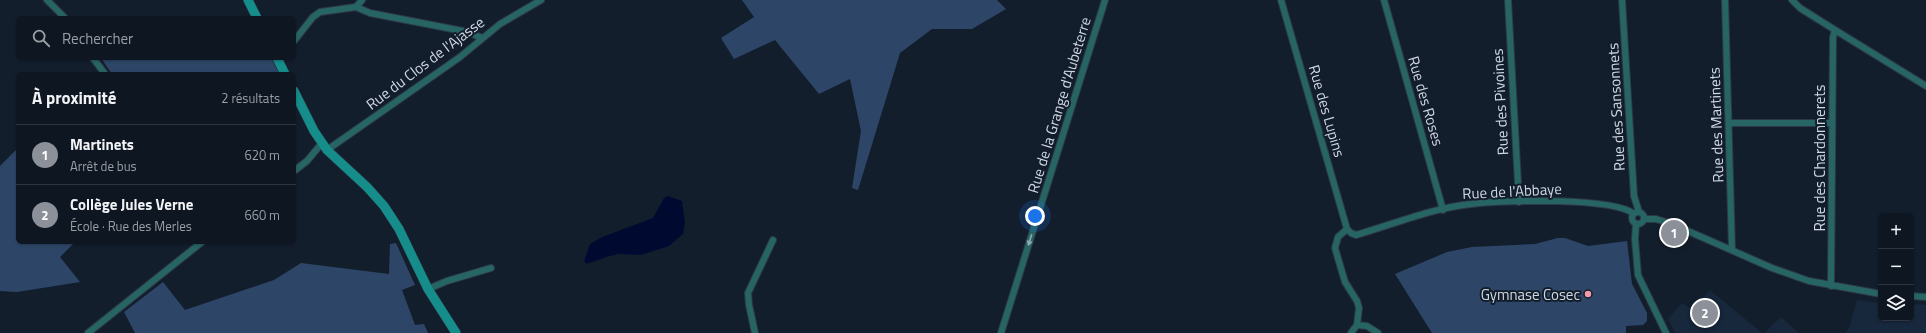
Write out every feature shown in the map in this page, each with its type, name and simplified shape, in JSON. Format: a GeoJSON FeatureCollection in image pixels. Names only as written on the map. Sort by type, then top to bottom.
{"type":"FeatureCollection","features":[{"type":"Feature","properties":{"kind":"main road"},"geometry":{"type":"LineString","coordinates":[[248,0],[256,16]]}},
{"type":"Feature","properties":{"kind":"main road"},"geometry":{"type":"LineString","coordinates":[[279,60],[284,72]]}},
{"type":"Feature","properties":{"kind":"main road"},"geometry":{"type":"LineString","coordinates":[[296,96],[314,131],[325,146],[367,187],[384,206],[398,229],[428,289],[456,333]]}},
{"type":"Feature","properties":{"kind":"street"},"geometry":{"type":"LineString","coordinates":[[47,0],[63,16]]}},
{"type":"Feature","properties":{"kind":"street"},"geometry":{"type":"LineString","coordinates":[[356,7],[362,0]]}},
{"type":"Feature","properties":{"kind":"street","name":"Rue du Clos de l'Ajasse"},"geometry":{"type":"LineString","coordinates":[[296,169],[325,146],[332,144],[372,119],[460,57],[482,38],[508,19],[541,0]]}},
{"type":"Feature","properties":{"kind":"street","name":"Rue de la Grange d'Aubeterre"},"geometry":{"type":"LineString","coordinates":[[1001,333],[1105,0]]}},
{"type":"Feature","properties":{"kind":"street","name":"Rue des Lupins"},"geometry":{"type":"LineString","coordinates":[[1281,0],[1348,229]]}},
{"type":"Feature","properties":{"kind":"street","name":"Rue des Roses"},"geometry":{"type":"LineString","coordinates":[[1384,0],[1443,210]]}},
{"type":"Feature","properties":{"kind":"street","name":"Rue des Pivoines"},"geometry":{"type":"LineString","coordinates":[[1508,0],[1519,202]]}},
{"type":"Feature","properties":{"kind":"street","name":"Rue des Sansonnets"},"geometry":{"type":"LineString","coordinates":[[1622,0],[1636,213]]}},
{"type":"Feature","properties":{"kind":"street","name":"Rue des Martinets"},"geometry":{"type":"LineString","coordinates":[[1725,0],[1732,250]]}},
{"type":"Feature","properties":{"kind":"street"},"geometry":{"type":"LineString","coordinates":[[1792,0],[1800,8],[1926,86]]}},
{"type":"Feature","properties":{"kind":"street"},"geometry":{"type":"LineString","coordinates":[[296,38],[313,17],[320,12],[356,7],[370,14],[468,32],[482,38]]}},
{"type":"Feature","properties":{"kind":"street","name":"Rue des Chardonnerets"},"geometry":{"type":"LineString","coordinates":[[1831,286],[1833,37],[1835,30]]}},
{"type":"Feature","properties":{"kind":"street"},"geometry":{"type":"LineString","coordinates":[[94,60],[104,72]]}},
{"type":"Feature","properties":{"kind":"street"},"geometry":{"type":"LineString","coordinates":[[1729,123],[1832,123]]}},
{"type":"Feature","properties":{"kind":"street","name":"Rue de l'Abbaye"},"geometry":{"type":"LineString","coordinates":[[1348,229],[1351,234],[1356,234],[1443,210],[1471,204],[1580,202],[1624,208],[1636,213]]}},
{"type":"Feature","properties":{"kind":"street"},"geometry":{"type":"LineString","coordinates":[[1644,219],[1644,216],[1636,213],[1632,218],[1636,224],[1635,239],[1638,275],[1666,333]]}},
{"type":"Feature","properties":{"kind":"street"},"geometry":{"type":"LineString","coordinates":[[1644,219],[1654,219],[1672,224],[1779,270],[1809,281],[1878,294]]}},
{"type":"Feature","properties":{"kind":"street"},"geometry":{"type":"LineString","coordinates":[[1636,224],[1643,223],[1644,219]]}},
{"type":"Feature","properties":{"kind":"street"},"geometry":{"type":"LineString","coordinates":[[1348,229],[1338,237],[1335,248],[1345,282],[1357,301],[1359,313],[1358,325],[1351,333]]}},
{"type":"Feature","properties":{"kind":"street"},"geometry":{"type":"LineString","coordinates":[[755,333],[748,305],[748,293],[773,240]]}},
{"type":"Feature","properties":{"kind":"street"},"geometry":{"type":"LineString","coordinates":[[88,333],[199,244]]}},
{"type":"Feature","properties":{"kind":"street"},"geometry":{"type":"LineString","coordinates":[[428,289],[447,280],[491,268]]}},
{"type":"Feature","properties":{"kind":"street"},"geometry":{"type":"LineString","coordinates":[[1914,296],[1926,298]]}},
{"type":"Feature","properties":{"kind":"street"},"geometry":{"type":"LineString","coordinates":[[1358,325],[1368,326],[1378,333]]}},
{"type":"Feature","properties":{"kind":"shaded area"},"geometry":{"type":"Polygon","coordinates":[[[742,0],[997,0],[1006,9],[972,29],[932,29],[900,53],[858,190],[852,188],[861,131],[850,79],[819,94],[775,40],[734,59],[721,38],[754,17],[742,0]]]}},
{"type":"Feature","properties":{"kind":"shaded area"},"geometry":{"type":"Polygon","coordinates":[[[102,60],[272,60],[278,72],[111,72],[102,60]]]}},
{"type":"Feature","properties":{"kind":"shaded area"},"geometry":{"type":"Polygon","coordinates":[[[16,150],[16,244],[73,244],[60,257],[80,282],[17,292],[0,291],[0,166],[16,150]]]}},
{"type":"Feature","properties":{"kind":"shaded area"},"geometry":{"type":"Polygon","coordinates":[[[668,196],[682,201],[685,222],[683,234],[669,246],[641,255],[619,254],[587,264],[584,261],[590,244],[602,237],[653,218],[664,198],[668,196]]]}},
{"type":"Feature","properties":{"kind":"shaded area"},"geometry":{"type":"Polygon","coordinates":[[[1558,238],[1565,238],[1588,246],[1627,241],[1632,284],[1647,313],[1647,321],[1643,325],[1626,326],[1626,333],[1432,333],[1395,274],[1447,252],[1472,247],[1535,244],[1558,238]]]}},
{"type":"Feature","properties":{"kind":"shaded area"},"geometry":{"type":"Polygon","coordinates":[[[396,243],[415,285],[402,290],[415,325],[424,324],[428,333],[135,333],[124,312],[163,282],[185,310],[274,280],[301,263],[389,274],[390,244],[396,243]]]}},
{"type":"Feature","properties":{"kind":"shaded area"},"geometry":{"type":"Polygon","coordinates":[[[1710,290],[1762,333],[1675,333],[1668,319],[1682,303],[1689,307],[1696,305],[1710,290]]]}},
{"type":"Feature","properties":{"kind":"shaded area"},"geometry":{"type":"Polygon","coordinates":[[[1857,300],[1878,303],[1878,321],[1914,321],[1914,304],[1926,305],[1926,333],[1845,333],[1849,328],[1857,300]]]}},
{"type":"Feature","properties":{"kind":"shaded area"},"geometry":{"type":"Polygon","coordinates":[[[1781,317],[1799,333],[1764,333],[1781,317]]]}},
{"type":"Feature","properties":{"kind":"place","name":"Martinets"},"geometry":{"type":"Point","coordinates":[1674,233]}},
{"type":"Feature","properties":{"kind":"place","name":"Gymnase Cosec"},"geometry":{"type":"Point","coordinates":[1588,294]}},
{"type":"Feature","properties":{"kind":"place","name":"Collège Jules Verne"},"geometry":{"type":"Point","coordinates":[1705,313]}}]}
